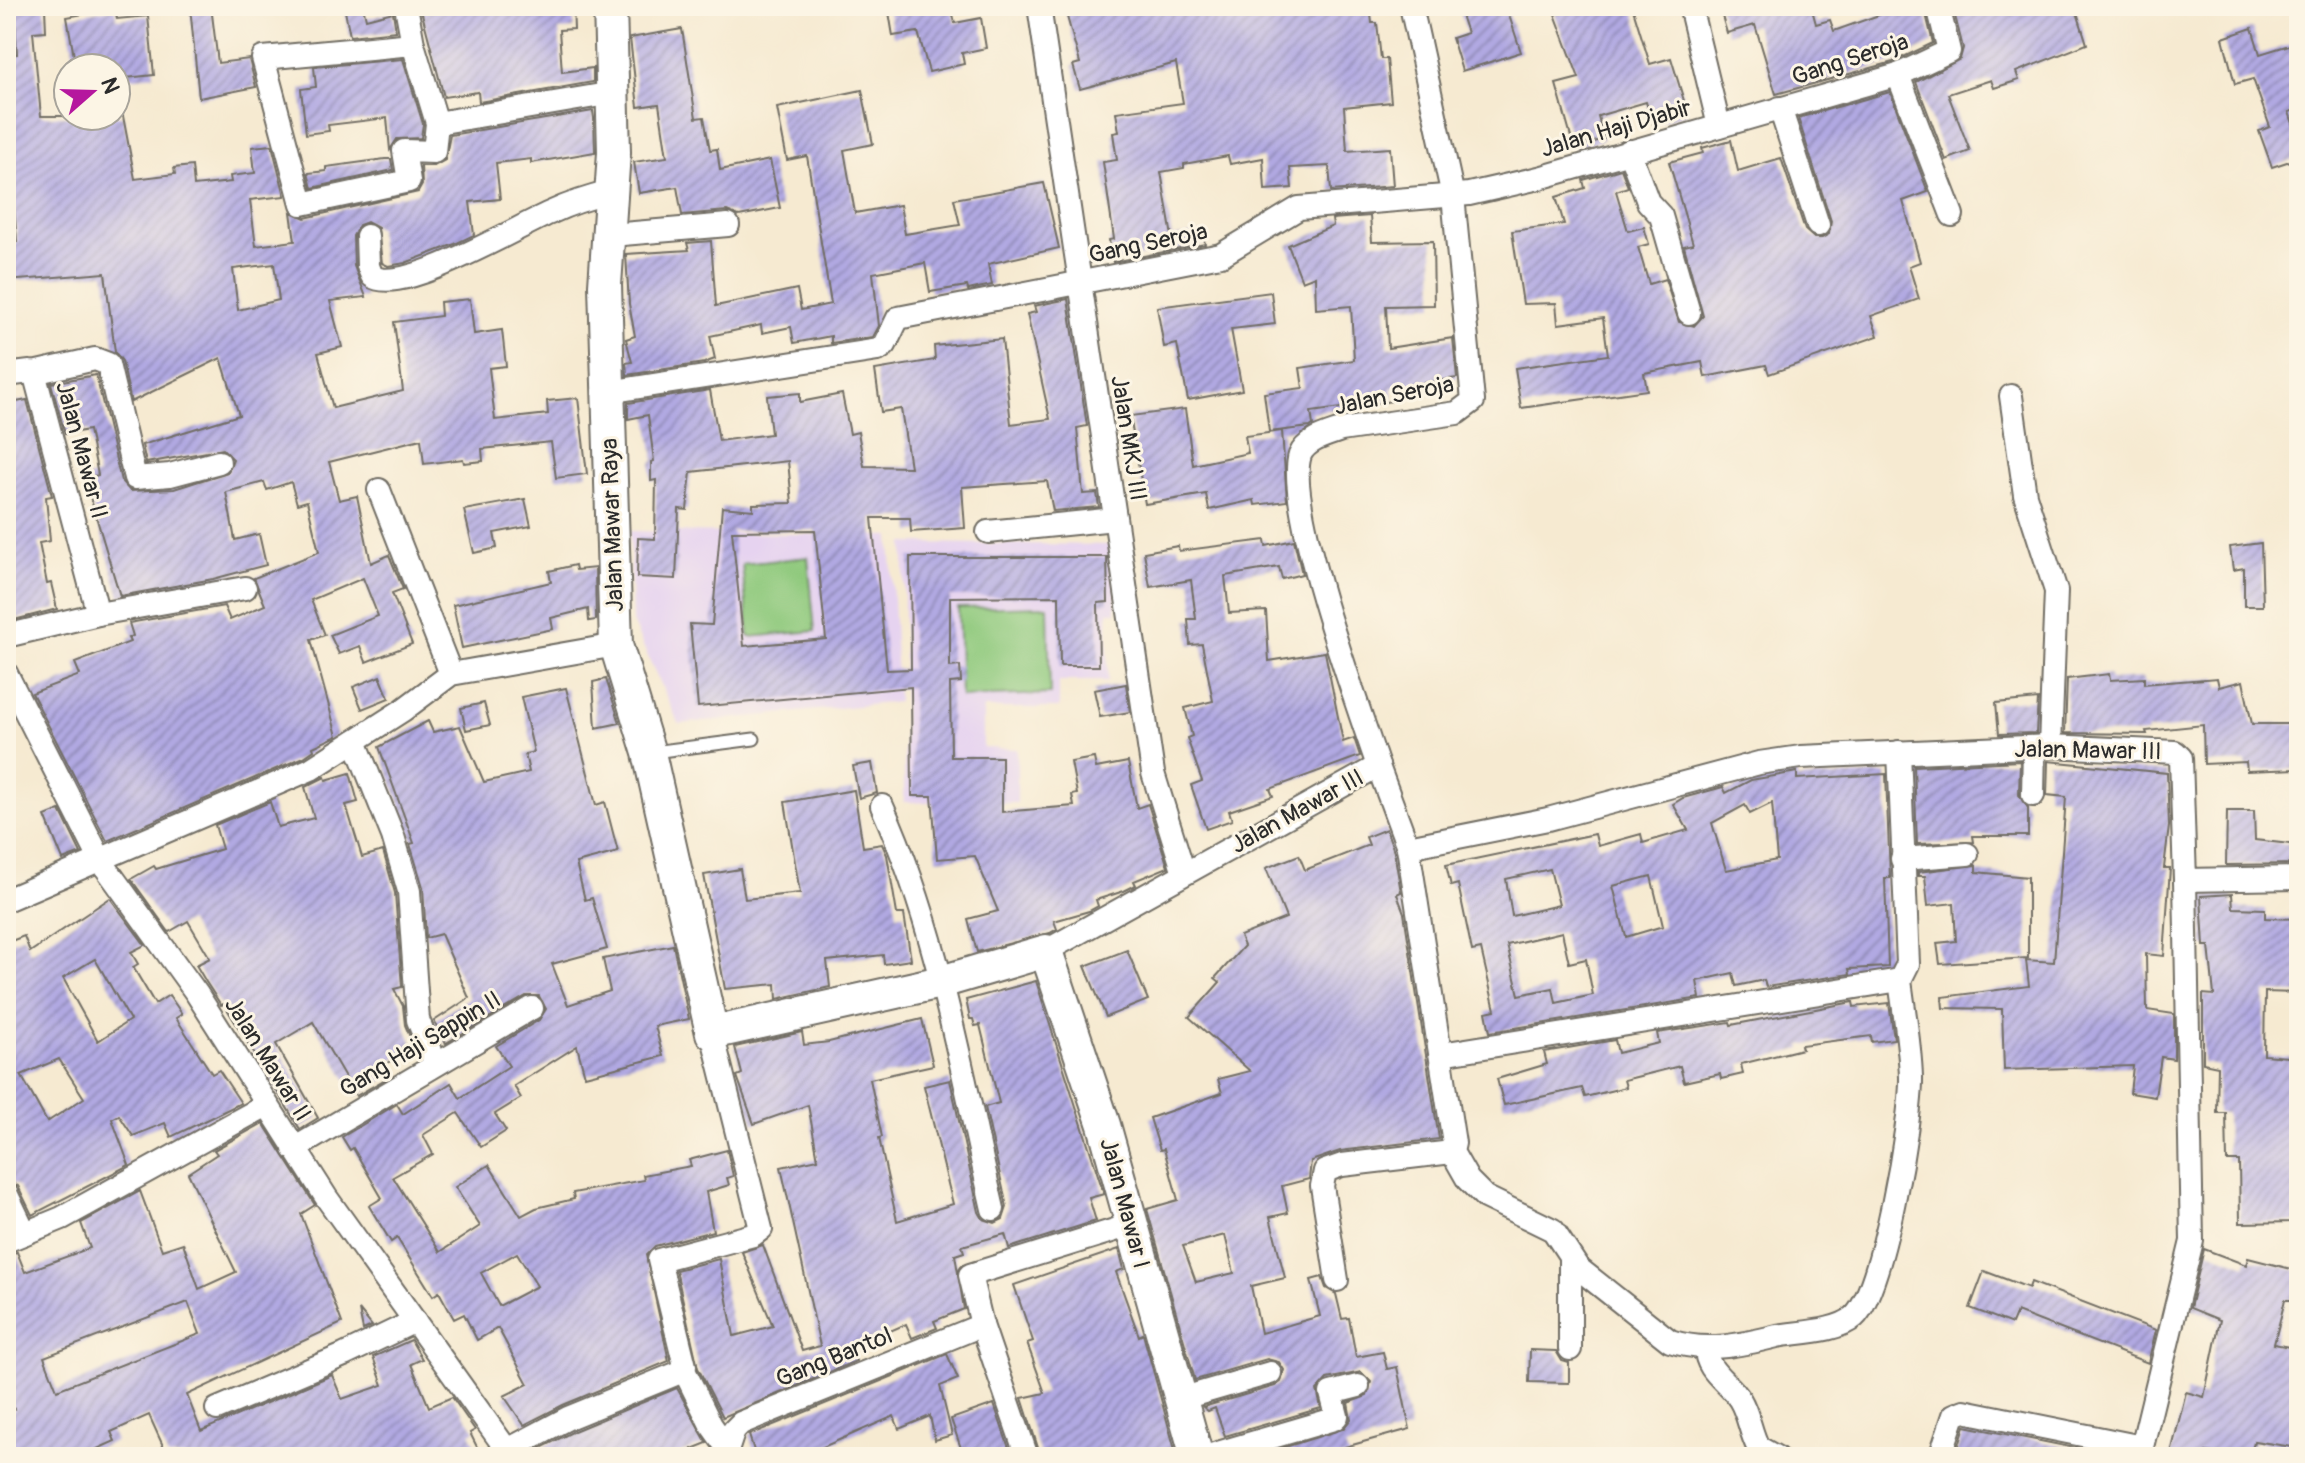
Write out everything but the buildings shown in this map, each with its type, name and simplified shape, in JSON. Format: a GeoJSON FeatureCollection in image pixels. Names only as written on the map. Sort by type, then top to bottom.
{"type":"FeatureCollection","features":[{"type":"Feature","properties":{"kind":"street"},"geometry":{"type":"LineString","coordinates":[[406,6],[413,44],[437,123],[434,152],[404,151],[409,181],[302,204],[263,58],[413,44]]}},
{"type":"Feature","properties":{"kind":"street","name":"Jalan Mawar Raya"},"geometry":{"type":"LineString","coordinates":[[610,6],[613,93],[611,235],[605,285],[616,645],[649,753],[712,1033]]}},
{"type":"Feature","properties":{"kind":"street","name":"Jalan MKJ III"},"geometry":{"type":"LineString","coordinates":[[1039,6],[1153,773],[1184,873]]}},
{"type":"Feature","properties":{"kind":"street","name":"Jalan Seroja"},"geometry":{"type":"LineString","coordinates":[[1378,766],[1324,601],[1301,500],[1298,466],[1304,449],[1324,436],[1341,430],[1457,413],[1473,403],[1453,196],[1411,6]]}},
{"type":"Feature","properties":{"kind":"street","name":"Jalan Haji Djabir"},"geometry":{"type":"LineString","coordinates":[[1453,196],[1539,178],[1719,126],[1690,6]]}},
{"type":"Feature","properties":{"kind":"street","name":"Gang Seroja"},"geometry":{"type":"LineString","coordinates":[[1719,126],[1898,75],[1949,51],[1938,6]]}},
{"type":"Feature","properties":{"kind":"street"},"geometry":{"type":"LineString","coordinates":[[1898,75],[1952,215]]}},
{"type":"Feature","properties":{"kind":"street"},"geometry":{"type":"LineString","coordinates":[[437,123],[613,93]]}},
{"type":"Feature","properties":{"kind":"street"},"geometry":{"type":"LineString","coordinates":[[1780,108],[1818,225]]}},
{"type":"Feature","properties":{"kind":"street"},"geometry":{"type":"LineString","coordinates":[[1629,151],[1648,202],[1661,216],[1689,313]]}},
{"type":"Feature","properties":{"kind":"street"},"geometry":{"type":"LineString","coordinates":[[367,236],[368,266],[372,276],[383,280],[440,266],[550,212],[611,192]]}},
{"type":"Feature","properties":{"kind":"street","name":"Gang Seroja"},"geometry":{"type":"LineString","coordinates":[[608,392],[872,351],[885,345],[898,318],[1221,255],[1299,208],[1453,196]]}},
{"type":"Feature","properties":{"kind":"street"},"geometry":{"type":"LineString","coordinates":[[611,235],[728,225]]}},
{"type":"Feature","properties":{"kind":"street"},"geometry":{"type":"LineString","coordinates":[[33,373],[95,359],[108,364],[135,478],[170,475],[219,462]]}},
{"type":"Feature","properties":{"kind":"street","name":"Jalan Mawar II"},"geometry":{"type":"LineString","coordinates":[[6,375],[33,373],[98,614]]}},
{"type":"Feature","properties":{"kind":"street"},"geometry":{"type":"LineString","coordinates":[[2011,396],[2025,495],[2056,591],[2042,747],[2033,795]]}},
{"type":"Feature","properties":{"kind":"street"},"geometry":{"type":"LineString","coordinates":[[379,490],[451,674]]}},
{"type":"Feature","properties":{"kind":"street"},"geometry":{"type":"LineString","coordinates":[[988,532],[1115,519]]}},
{"type":"Feature","properties":{"kind":"street"},"geometry":{"type":"LineString","coordinates":[[6,636],[98,614],[245,588]]}},
{"type":"Feature","properties":{"kind":"street"},"geometry":{"type":"LineString","coordinates":[[6,900],[311,769],[451,674],[616,645]]}},
{"type":"Feature","properties":{"kind":"street","name":"Jalan Mawar II"},"geometry":{"type":"LineString","coordinates":[[6,673],[101,861],[197,994],[265,1106],[505,1455]]}},
{"type":"Feature","properties":{"kind":"street"},"geometry":{"type":"LineString","coordinates":[[355,741],[393,836],[409,891],[418,1020],[436,1064]]}},
{"type":"Feature","properties":{"kind":"street","name":"Jalan Mawar III"},"geometry":{"type":"LineString","coordinates":[[712,1033],[941,982],[1046,951],[1378,766],[1408,847],[1548,819],[1759,763],[1899,752],[2042,747],[2178,754],[2185,880]]}},
{"type":"Feature","properties":{"kind":"street"},"geometry":{"type":"LineString","coordinates":[[1570,1259],[1670,1341],[1706,1348],[1739,1345],[1845,1323],[1863,1304],[1878,1267],[1907,1128],[1911,1078],[1900,980],[1908,964],[1899,752]]}},
{"type":"Feature","properties":{"kind":"street"},"geometry":{"type":"LineString","coordinates":[[882,806],[904,857],[941,982],[993,1209]]}},
{"type":"Feature","properties":{"kind":"street"},"geometry":{"type":"LineString","coordinates":[[1408,847],[1454,1143],[1452,1152],[1468,1180],[1485,1197],[1553,1230],[1561,1238],[1570,1259],[1570,1349]]}},
{"type":"Feature","properties":{"kind":"street"},"geometry":{"type":"LineString","coordinates":[[1902,859],[1967,854]]}},
{"type":"Feature","properties":{"kind":"street"},"geometry":{"type":"LineString","coordinates":[[1940,1457],[1954,1415],[1964,1411],[2141,1452],[2192,1241],[2185,880],[2299,878]]}},
{"type":"Feature","properties":{"kind":"street","name":"Jalan Mawar I"},"geometry":{"type":"LineString","coordinates":[[1046,951],[1104,1125],[1197,1457]]}},
{"type":"Feature","properties":{"kind":"street"},"geometry":{"type":"LineString","coordinates":[[1441,1054],[1900,980]]}},
{"type":"Feature","properties":{"kind":"street","name":"Gang Haji Sappin II"},"geometry":{"type":"LineString","coordinates":[[294,1149],[532,1008]]}},
{"type":"Feature","properties":{"kind":"street"},"geometry":{"type":"LineString","coordinates":[[712,1033],[761,1227],[753,1235],[659,1260],[684,1370],[726,1453]]}},
{"type":"Feature","properties":{"kind":"street"},"geometry":{"type":"LineString","coordinates":[[6,1193],[16,1237],[191,1149],[265,1106]]}},
{"type":"Feature","properties":{"kind":"street"},"geometry":{"type":"LineString","coordinates":[[1337,1280],[1322,1186],[1325,1171],[1342,1165],[1452,1152]]}},
{"type":"Feature","properties":{"kind":"street"},"geometry":{"type":"LineString","coordinates":[[1027,1457],[982,1325],[970,1275],[1131,1225]]}},
{"type":"Feature","properties":{"kind":"street"},"geometry":{"type":"LineString","coordinates":[[217,1409],[415,1321]]}},
{"type":"Feature","properties":{"kind":"street","name":"Gang Bantol"},"geometry":{"type":"LineString","coordinates":[[726,1453],[734,1430],[741,1423],[982,1325]]}},
{"type":"Feature","properties":{"kind":"street"},"geometry":{"type":"LineString","coordinates":[[1706,1348],[1708,1363],[1735,1391],[1746,1411],[1758,1447],[1776,1457]]}},
{"type":"Feature","properties":{"kind":"street"},"geometry":{"type":"LineString","coordinates":[[505,1455],[568,1418],[684,1370]]}},
{"type":"Feature","properties":{"kind":"street"},"geometry":{"type":"LineString","coordinates":[[1180,1399],[1270,1373]]}},
{"type":"Feature","properties":{"kind":"street"},"geometry":{"type":"LineString","coordinates":[[1204,1457],[1334,1419],[1337,1416],[1331,1393],[1358,1386]]}},
{"type":"Feature","properties":{"kind":"lane"},"geometry":{"type":"LineString","coordinates":[[649,753],[754,739]]}},
{"type":"Feature","properties":{"kind":"shaded area"},"geometry":{"type":"Polygon","coordinates":[[[630,531],[890,536],[898,702],[679,724],[632,622],[630,531]]]}},
{"type":"Feature","properties":{"kind":"shaded area"},"geometry":{"type":"Polygon","coordinates":[[[904,543],[1116,545],[1116,612],[1108,612],[1108,681],[1059,681],[1059,708],[983,708],[983,748],[1017,749],[1017,803],[904,802],[904,543]]]}},
{"type":"Feature","properties":{"kind":"green space"},"geometry":{"type":"Polygon","coordinates":[[[808,557],[815,631],[749,637],[742,564],[808,557]]]}},
{"type":"Feature","properties":{"kind":"green space"},"geometry":{"type":"Polygon","coordinates":[[[1048,606],[1050,694],[961,697],[958,608],[1048,606]]]}}]}
